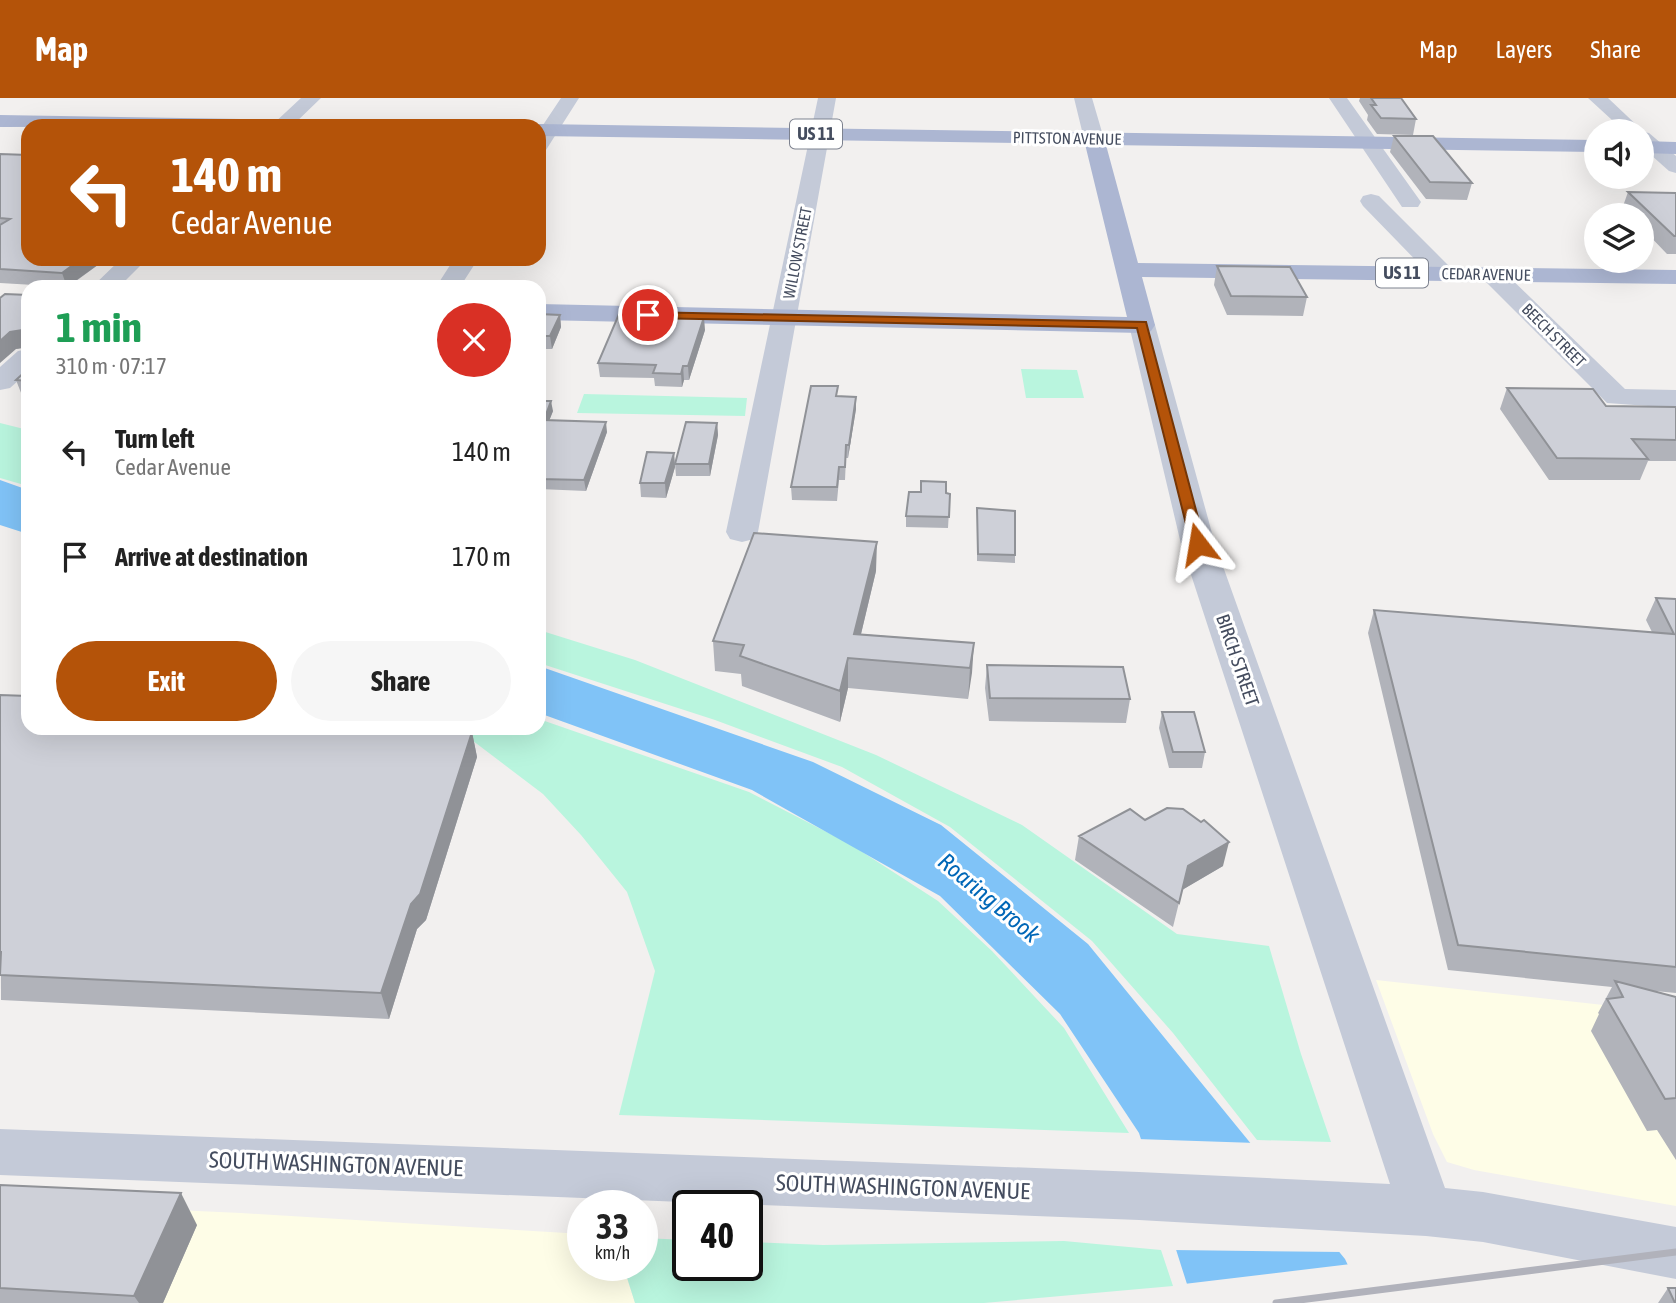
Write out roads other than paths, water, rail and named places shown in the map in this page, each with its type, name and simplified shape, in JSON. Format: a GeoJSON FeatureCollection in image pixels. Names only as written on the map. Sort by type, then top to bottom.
{"type":"FeatureCollection","features":[{"type":"Feature","properties":{"kind":"main road"},"geometry":{"type":"LineString","coordinates":[[28,119],[52,104]]}},
{"type":"Feature","properties":{"kind":"main road"},"geometry":{"type":"LineString","coordinates":[[0,121],[21,121]]}},
{"type":"Feature","properties":{"kind":"main road"},"geometry":{"type":"LineString","coordinates":[[0,138],[21,124]]}},
{"type":"Feature","properties":{"kind":"main road","name":"PITTSTON AVENUE"},"geometry":{"type":"LineString","coordinates":[[546,135],[820,134],[1584,146]]}},
{"type":"Feature","properties":{"kind":"main road","name":"BIRCH STREET"},"geometry":{"type":"LineString","coordinates":[[1094,139],[1142,325]]}},
{"type":"Feature","properties":{"kind":"main road"},"geometry":{"type":"LineString","coordinates":[[1654,145],[1676,148]]}},
{"type":"Feature","properties":{"kind":"main road","name":"CEDAR AVENUE"},"geometry":{"type":"LineString","coordinates":[[1128,270],[1676,277]]}},
{"type":"Feature","properties":{"kind":"main road"},"geometry":{"type":"LineString","coordinates":[[546,312],[1142,325]]}},
{"type":"Feature","properties":{"kind":"street"},"geometry":{"type":"LineString","coordinates":[[289,119],[312,98]]}},
{"type":"Feature","properties":{"kind":"street"},"geometry":{"type":"LineString","coordinates":[[546,130],[570,98]]}},
{"type":"Feature","properties":{"kind":"street","name":"WILLOW STREET"},"geometry":{"type":"LineString","coordinates":[[742,532],[827,98]]}},
{"type":"Feature","properties":{"kind":"street","name":"BIRCH STREET"},"geometry":{"type":"LineString","coordinates":[[1083,98],[1094,139]]}},
{"type":"Feature","properties":{"kind":"street"},"geometry":{"type":"LineString","coordinates":[[1338,98],[1410,202],[1371,201],[1443,274]]}},
{"type":"Feature","properties":{"kind":"street"},"geometry":{"type":"LineString","coordinates":[[1597,98],[1621,119]]}},
{"type":"Feature","properties":{"kind":"street"},"geometry":{"type":"LineString","coordinates":[[1654,150],[1676,167]]}},
{"type":"Feature","properties":{"kind":"street"},"geometry":{"type":"LineString","coordinates":[[112,280],[127,266]]}},
{"type":"Feature","properties":{"kind":"street","name":"BEECH STREET"},"geometry":{"type":"LineString","coordinates":[[1492,274],[1617,397],[1676,399]]}},
{"type":"Feature","properties":{"kind":"street","name":"BIRCH STREET"},"geometry":{"type":"LineString","coordinates":[[1142,325],[1198,544],[1426,1211]]}},
{"type":"Feature","properties":{"kind":"street"},"geometry":{"type":"LineString","coordinates":[[0,383],[21,364]]}},
{"type":"Feature","properties":{"kind":"street","name":"SOUTH WASHINGTON AVENUE"},"geometry":{"type":"LineString","coordinates":[[0,1152],[1139,1196],[1426,1211],[1483,1217],[1676,1252]]}},
{"type":"Feature","properties":{"kind":"water"},"geometry":{"type":"Polygon","coordinates":[[[0,480],[21,488],[21,532],[0,525],[0,480]]]}},
{"type":"Feature","properties":{"kind":"water","name":"Roaring Brook"},"geometry":{"type":"Polygon","coordinates":[[[546,668],[813,762],[941,825],[1088,944],[1345,1259],[1366,1303],[1193,1303],[1139,1133],[1060,1014],[940,896],[752,790],[546,716],[546,668]]]}},
{"type":"Feature","properties":{"kind":"railway"},"geometry":{"type":"LineString","coordinates":[[1276,1303],[1676,1252]]}}]}
